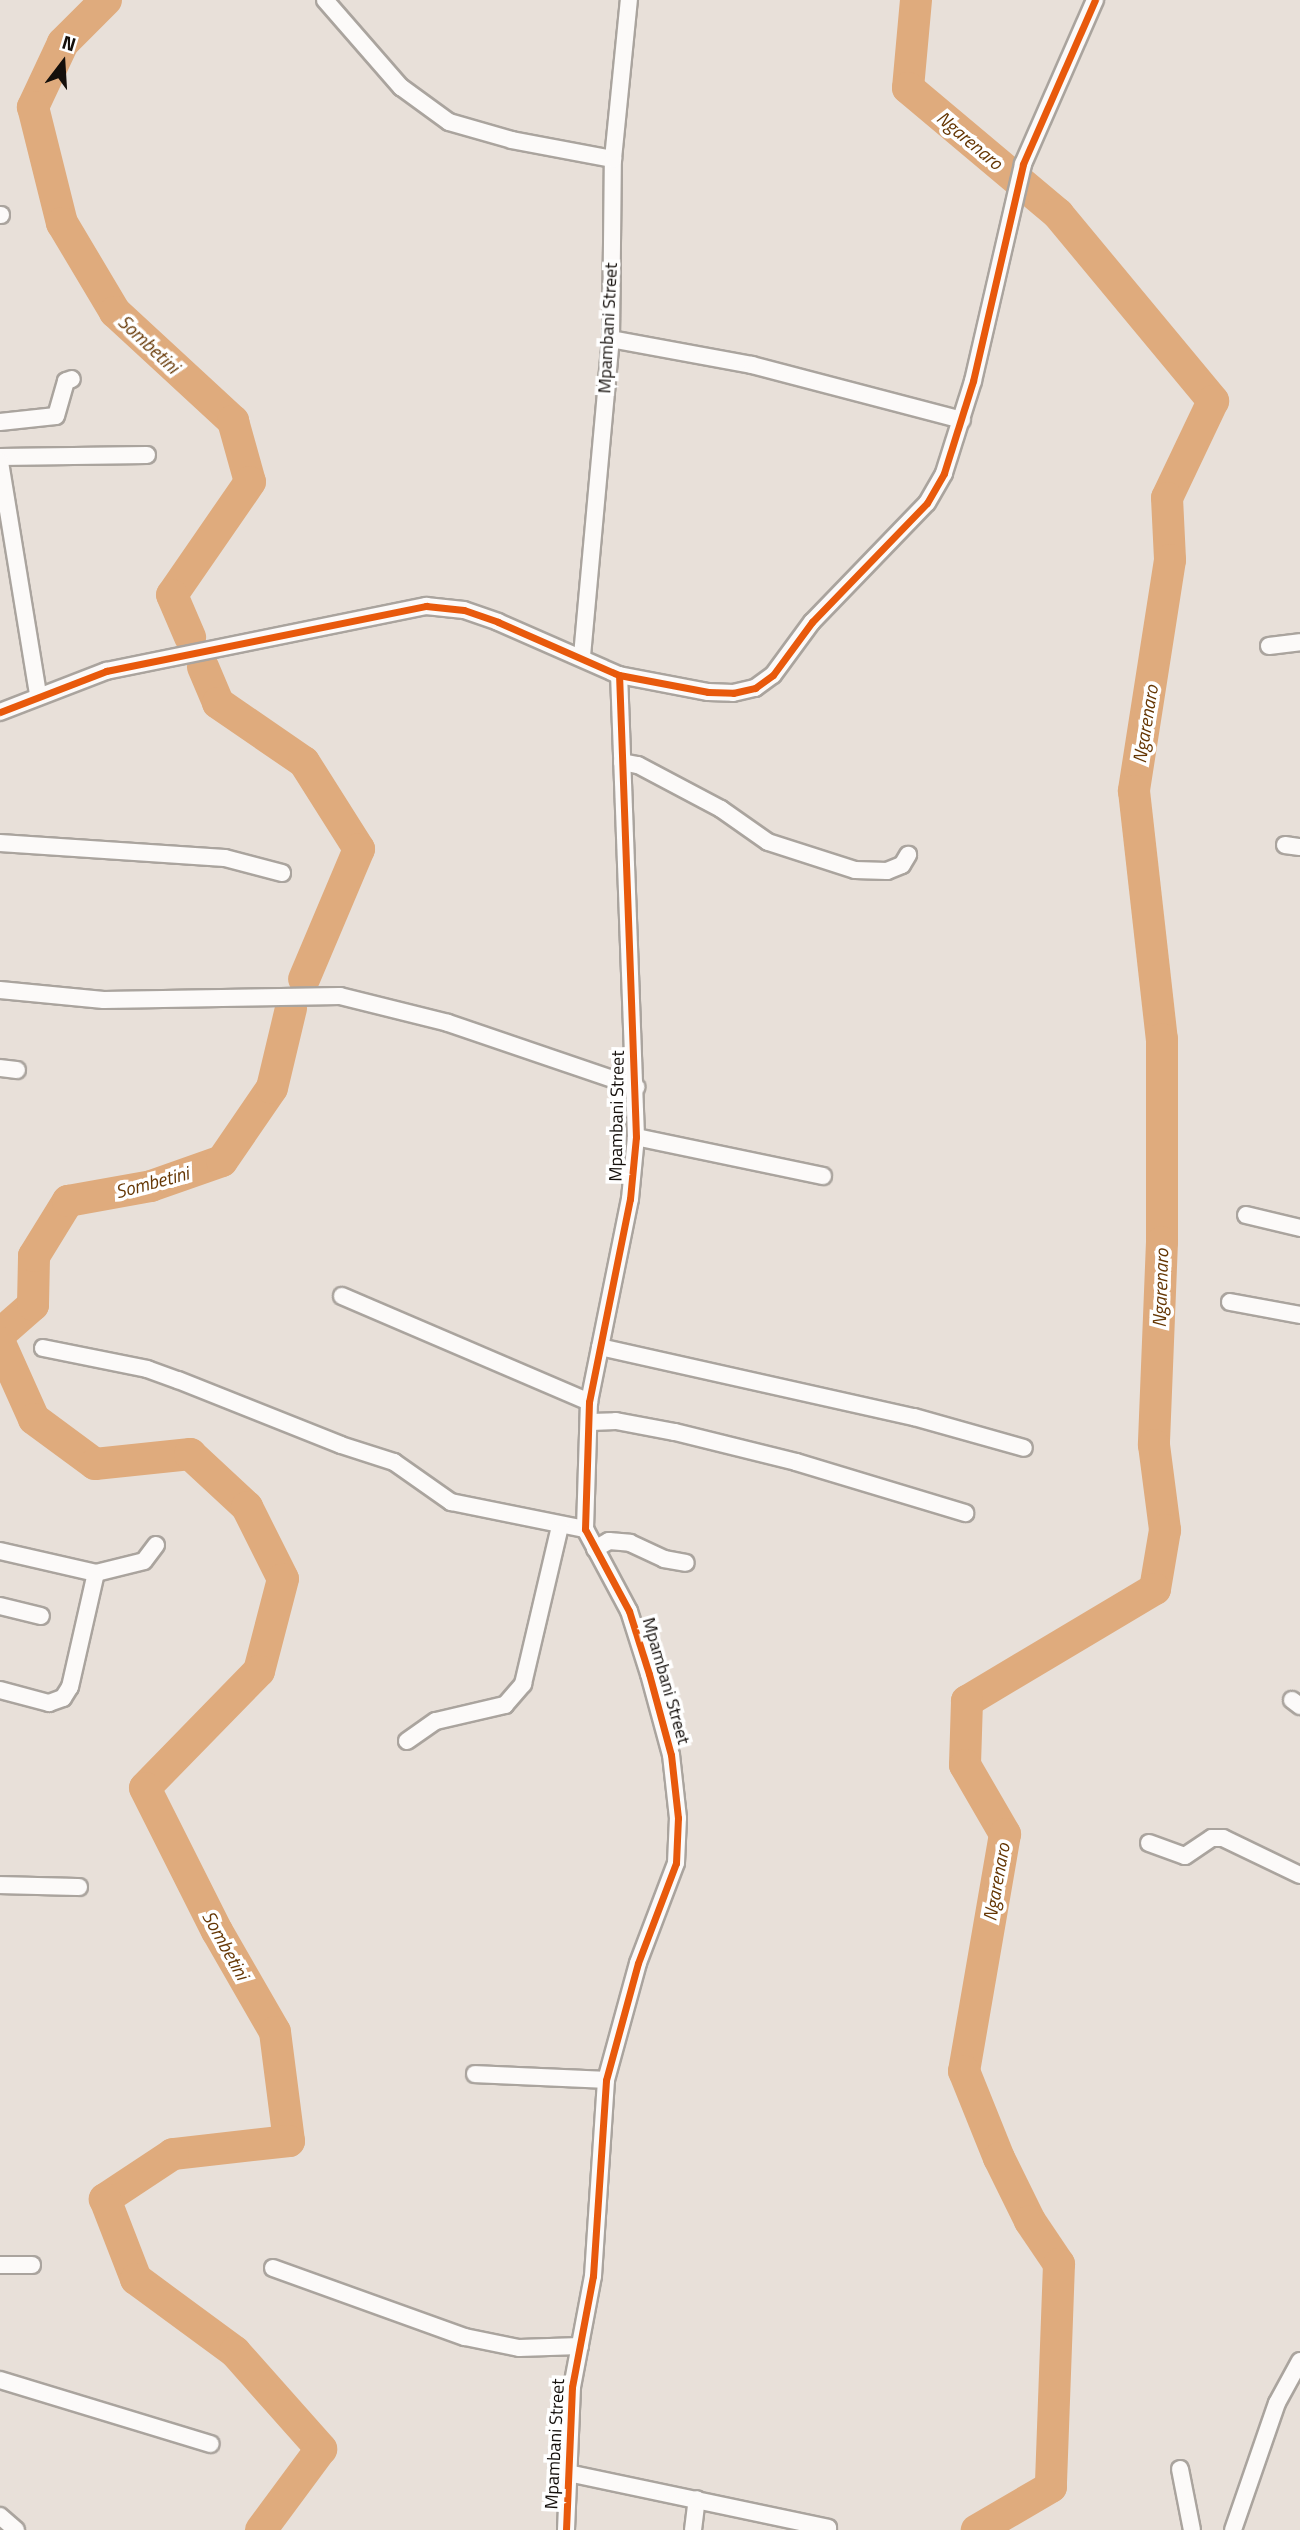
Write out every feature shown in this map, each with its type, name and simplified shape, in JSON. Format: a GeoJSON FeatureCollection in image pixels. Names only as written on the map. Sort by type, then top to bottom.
{"type":"FeatureCollection","features":[{"type":"Feature","properties":{"kind":"street"},"geometry":{"type":"LineString","coordinates":[[325,0],[401,87],[449,122],[512,140],[613,159]]}},
{"type":"Feature","properties":{"kind":"street","name":"Mpambani Street"},"geometry":{"type":"LineString","coordinates":[[582,656],[611,339],[613,159],[629,0]]}},
{"type":"Feature","properties":{"kind":"street"},"geometry":{"type":"LineString","coordinates":[[0,712],[38,695],[106,671],[426,606],[464,610],[582,656],[619,675],[733,693],[764,681],[812,622],[927,503],[944,473],[962,420],[1023,164],[1095,0]]}},
{"type":"Feature","properties":{"kind":"street"},"geometry":{"type":"LineString","coordinates":[[611,339],[815,380],[962,420]]}},
{"type":"Feature","properties":{"kind":"street"},"geometry":{"type":"LineString","coordinates":[[0,422],[56,416],[66,381],[72,379]]}},
{"type":"Feature","properties":{"kind":"street"},"geometry":{"type":"LineString","coordinates":[[38,695],[0,459],[147,455]]}},
{"type":"Feature","properties":{"kind":"street"},"geometry":{"type":"LineString","coordinates":[[1269,646],[1300,642]]}},
{"type":"Feature","properties":{"kind":"street","name":"Mpambani Street"},"geometry":{"type":"LineString","coordinates":[[566,2530],[572,2387],[593,2276],[606,2080],[638,1962],[676,1863],[678,1818],[671,1755],[629,1611],[585,1529],[591,1422],[589,1402],[630,1199],[636,1137],[619,675]]}},
{"type":"Feature","properties":{"kind":"street"},"geometry":{"type":"LineString","coordinates":[[622,762],[638,765],[721,809],[768,842],[871,874],[902,865],[908,855]]}},
{"type":"Feature","properties":{"kind":"street"},"geometry":{"type":"LineString","coordinates":[[0,842],[225,858],[282,873]]}},
{"type":"Feature","properties":{"kind":"street"},"geometry":{"type":"LineString","coordinates":[[0,990],[104,1000],[340,996],[448,1023],[636,1087]]}},
{"type":"Feature","properties":{"kind":"street"},"geometry":{"type":"LineString","coordinates":[[636,1137],[823,1176]]}},
{"type":"Feature","properties":{"kind":"street"},"geometry":{"type":"LineString","coordinates":[[1246,1215],[1300,1228]]}},
{"type":"Feature","properties":{"kind":"street"},"geometry":{"type":"LineString","coordinates":[[342,1296],[589,1402]]}},
{"type":"Feature","properties":{"kind":"street"},"geometry":{"type":"LineString","coordinates":[[1230,1302],[1300,1315]]}},
{"type":"Feature","properties":{"kind":"street"},"geometry":{"type":"LineString","coordinates":[[600,1347],[914,1417],[1024,1448]]}},
{"type":"Feature","properties":{"kind":"street"},"geometry":{"type":"LineString","coordinates":[[43,1348],[147,1369],[394,1462],[452,1502],[585,1529]]}},
{"type":"Feature","properties":{"kind":"street"},"geometry":{"type":"LineString","coordinates":[[591,1422],[616,1422],[674,1432],[796,1462],[965,1514]]}},
{"type":"Feature","properties":{"kind":"street"},"geometry":{"type":"LineString","coordinates":[[408,1741],[436,1720],[505,1705],[523,1684],[560,1526]]}},
{"type":"Feature","properties":{"kind":"street"},"geometry":{"type":"LineString","coordinates":[[596,1549],[609,1541],[630,1543],[664,1559],[686,1563]]}},
{"type":"Feature","properties":{"kind":"street"},"geometry":{"type":"LineString","coordinates":[[0,1551],[96,1573],[144,1561],[156,1545]]}},
{"type":"Feature","properties":{"kind":"street"},"geometry":{"type":"LineString","coordinates":[[0,1691],[49,1703],[62,1698],[70,1687],[96,1573]]}},
{"type":"Feature","properties":{"kind":"street"},"geometry":{"type":"LineString","coordinates":[[0,1606],[41,1616]]}},
{"type":"Feature","properties":{"kind":"street"},"geometry":{"type":"LineString","coordinates":[[1149,1843],[1185,1856],[1212,1838],[1223,1838],[1300,1875]]}},
{"type":"Feature","properties":{"kind":"street"},"geometry":{"type":"LineString","coordinates":[[0,1885],[79,1886]]}},
{"type":"Feature","properties":{"kind":"street"},"geometry":{"type":"LineString","coordinates":[[475,2074],[606,2080]]}},
{"type":"Feature","properties":{"kind":"street"},"geometry":{"type":"LineString","coordinates":[[0,2264],[32,2265]]}},
{"type":"Feature","properties":{"kind":"street"},"geometry":{"type":"LineString","coordinates":[[273,2268],[465,2337],[519,2348],[580,2346]]}},
{"type":"Feature","properties":{"kind":"street"},"geometry":{"type":"LineString","coordinates":[[1233,2530],[1278,2403],[1300,2361]]}},
{"type":"Feature","properties":{"kind":"street"},"geometry":{"type":"LineString","coordinates":[[0,2380],[211,2444]]}},
{"type":"Feature","properties":{"kind":"street"},"geometry":{"type":"LineString","coordinates":[[1180,2469],[1192,2530]]}},
{"type":"Feature","properties":{"kind":"street"},"geometry":{"type":"LineString","coordinates":[[568,2473],[696,2499],[774,2523],[828,2528]]}},
{"type":"Feature","properties":{"kind":"street"},"geometry":{"type":"LineString","coordinates":[[693,2530],[696,2499]]}},
{"type":"Feature","properties":{"kind":"street"},"geometry":{"type":"LineString","coordinates":[[0,2516],[16,2530]]}},
{"type":"Feature","properties":{"kind":"waterway","name":"Sombetini"},"geometry":{"type":"LineString","coordinates":[[106,0],[63,43],[33,107],[62,223],[115,312],[233,421],[250,482],[172,595],[190,637]]}},
{"type":"Feature","properties":{"kind":"waterway","name":"Ngarenaro"},"geometry":{"type":"LineString","coordinates":[[916,0],[908,88],[1058,214],[1213,401],[1167,498],[1170,560],[1134,791],[1162,1039],[1162,1242],[1154,1445],[1165,1530],[1155,1589],[967,1701],[965,1765],[1005,1834],[964,2071],[999,2158],[1030,2221],[1059,2264],[1051,2487],[977,2530]]}},
{"type":"Feature","properties":{"kind":"waterway","name":"Sombetini"},"geometry":{"type":"LineString","coordinates":[[203,667],[218,703],[304,762],[359,849],[304,979]]}},
{"type":"Feature","properties":{"kind":"waterway","name":"Sombetini"},"geometry":{"type":"LineString","coordinates":[[0,1334],[33,1305],[34,1256],[68,1201],[151,1186],[222,1161],[272,1088],[291,1008]]}},
{"type":"Feature","properties":{"kind":"waterway","name":"Sombetini"},"geometry":{"type":"LineString","coordinates":[[0,1343],[34,1419],[95,1464],[190,1454],[247,1507],[283,1579],[259,1671],[145,1788],[217,1931],[275,2032],[289,2141],[173,2154],[105,2199],[136,2279],[235,2352],[321,2449],[261,2530]]}},
{"type":"Feature","properties":{"kind":"cycle path"},"geometry":{"type":"LineString","coordinates":[[0,712],[106,671],[426,606],[464,610],[498,622],[619,675],[708,692],[733,693],[755,688],[773,675],[812,622],[927,503],[944,473],[973,381],[1023,164],[1095,0]]}},
{"type":"Feature","properties":{"kind":"cycle path"},"geometry":{"type":"LineString","coordinates":[[566,2530],[572,2387],[593,2276],[606,2080],[638,1963],[676,1863],[678,1818],[671,1755],[629,1611],[585,1529],[589,1402],[630,1199],[636,1137],[619,675]]}}]}
